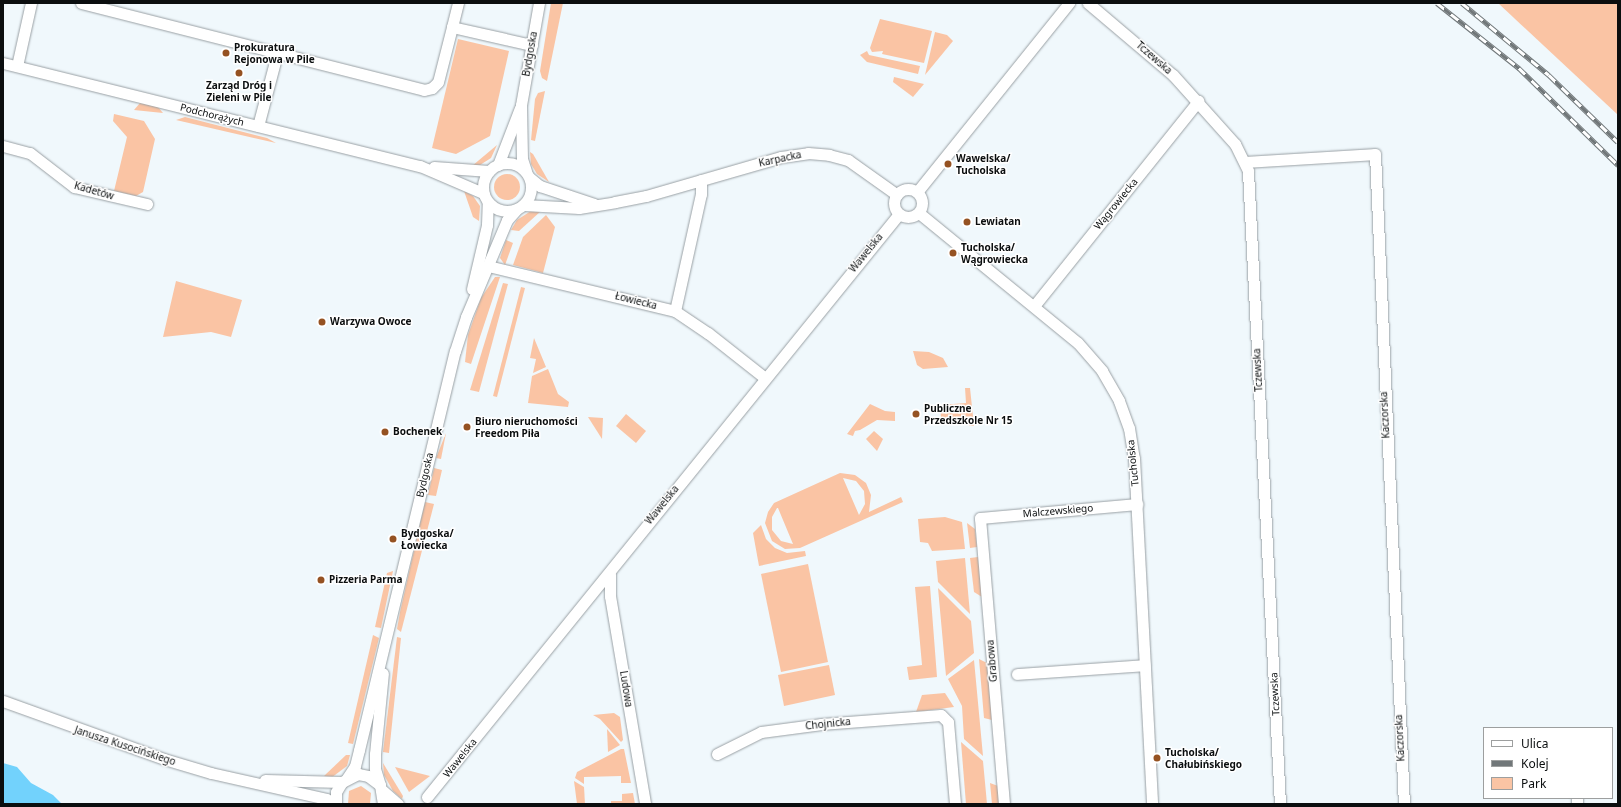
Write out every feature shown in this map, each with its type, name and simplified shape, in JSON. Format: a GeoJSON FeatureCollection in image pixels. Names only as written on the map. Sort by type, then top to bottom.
{"type":"FeatureCollection","features":[{"type":"Feature","properties":{"kind":"street"},"geometry":{"type":"LineString","coordinates":[[17,66],[32,3]]}},
{"type":"Feature","properties":{"kind":"street"},"geometry":{"type":"LineString","coordinates":[[84,3],[277,54],[420,90],[428,90],[438,82],[458,3]]}},
{"type":"Feature","properties":{"kind":"street","name":"Bydgoska"},"geometry":{"type":"LineString","coordinates":[[528,174],[522,158],[521,105],[539,3]]}},
{"type":"Feature","properties":{"kind":"street"},"geometry":{"type":"LineString","coordinates":[[917,192],[1069,3]]}},
{"type":"Feature","properties":{"kind":"street","name":"Tczewska"},"geometry":{"type":"LineString","coordinates":[[1088,3],[1152,56],[1198,101],[1235,144],[1246,162],[1249,181],[1280,804]]}},
{"type":"Feature","properties":{"kind":"street"},"geometry":{"type":"LineString","coordinates":[[452,27],[532,45]]}},
{"type":"Feature","properties":{"kind":"street"},"geometry":{"type":"LineString","coordinates":[[258,126],[277,54]]}},
{"type":"Feature","properties":{"kind":"street","name":"Podchorążych"},"geometry":{"type":"LineString","coordinates":[[3,63],[420,166],[494,168]]}},
{"type":"Feature","properties":{"kind":"street","name":"Wągrowiecka"},"geometry":{"type":"LineString","coordinates":[[1034,306],[1198,101]]}},
{"type":"Feature","properties":{"kind":"street","name":"Bydgoska"},"geometry":{"type":"LineString","coordinates":[[494,168],[521,105]]}},
{"type":"Feature","properties":{"kind":"street","name":"Kadetów"},"geometry":{"type":"LineString","coordinates":[[3,146],[30,153],[74,187],[147,204]]}},
{"type":"Feature","properties":{"kind":"street","name":"Karpacka"},"geometry":{"type":"LineString","coordinates":[[520,207],[579,208],[597,205],[646,196],[781,157],[820,154],[848,160],[897,195]]}},
{"type":"Feature","properties":{"kind":"street","name":"Kaczorska"},"geometry":{"type":"LineString","coordinates":[[1246,162],[1374,154],[1404,804]]}},
{"type":"Feature","properties":{"kind":"street"},"geometry":{"type":"LineString","coordinates":[[513,164],[528,174],[531,192],[520,207],[504,211],[485,198],[483,182],[494,168],[513,164]]}},
{"type":"Feature","properties":{"kind":"street","name":"Podchorążych"},"geometry":{"type":"LineString","coordinates":[[420,166],[485,198]]}},
{"type":"Feature","properties":{"kind":"street","name":"Karpacka"},"geometry":{"type":"LineString","coordinates":[[528,174],[540,186],[597,205]]}},
{"type":"Feature","properties":{"kind":"street"},"geometry":{"type":"LineString","coordinates":[[675,311],[701,194],[701,180]]}},
{"type":"Feature","properties":{"kind":"street"},"geometry":{"type":"LineString","coordinates":[[904,190],[917,192],[922,205],[919,213],[907,218],[899,214],[894,203],[897,195],[904,190]]}},
{"type":"Feature","properties":{"kind":"street","name":"Bydgoska"},"geometry":{"type":"LineString","coordinates":[[336,804],[336,792],[355,766],[455,351],[466,317],[486,230],[485,198]]}},
{"type":"Feature","properties":{"kind":"street","name":"Bydgoska"},"geometry":{"type":"LineString","coordinates":[[466,317],[507,220],[520,207]]}},
{"type":"Feature","properties":{"kind":"street","name":"Tucholska"},"geometry":{"type":"LineString","coordinates":[[919,213],[1078,343],[1096,362],[1114,390],[1131,439],[1137,504],[1152,804]]}},
{"type":"Feature","properties":{"kind":"street","name":"Wawelska"},"geometry":{"type":"LineString","coordinates":[[427,797],[610,574],[638,535],[899,214]]}},
{"type":"Feature","properties":{"kind":"street","name":"Łowiecka"},"geometry":{"type":"LineString","coordinates":[[488,266],[675,311],[708,333],[765,378]]}},
{"type":"Feature","properties":{"kind":"street","name":"Malczewskiego"},"geometry":{"type":"LineString","coordinates":[[980,518],[1137,504]]}},
{"type":"Feature","properties":{"kind":"street","name":"Grabowa"},"geometry":{"type":"LineString","coordinates":[[980,518],[1004,804]]}},
{"type":"Feature","properties":{"kind":"street","name":"Ludowa"},"geometry":{"type":"LineString","coordinates":[[610,574],[609,588],[645,804]]}},
{"type":"Feature","properties":{"kind":"street","name":"Bydgoska"},"geometry":{"type":"LineString","coordinates":[[383,804],[381,788],[375,769],[388,633]]}},
{"type":"Feature","properties":{"kind":"street"},"geometry":{"type":"LineString","coordinates":[[1017,674],[1145,664]]}},
{"type":"Feature","properties":{"kind":"street","name":"Janusza Kusocińskiego"},"geometry":{"type":"LineString","coordinates":[[3,701],[144,752],[211,773],[326,799],[336,804]]}},
{"type":"Feature","properties":{"kind":"street","name":"Chojnicka"},"geometry":{"type":"LineString","coordinates":[[717,754],[762,732],[934,714],[944,717],[949,726],[955,804]]}},
{"type":"Feature","properties":{"kind":"street","name":"Janusza Kusocińskiego"},"geometry":{"type":"LineString","coordinates":[[251,781],[345,780],[364,774],[398,804]]}},
{"type":"Feature","properties":{"kind":"green space"},"geometry":{"type":"Polygon","coordinates":[[[551,3],[563,3],[547,81],[542,78],[540,71],[551,3]]]}},
{"type":"Feature","properties":{"kind":"green space"},"geometry":{"type":"Polygon","coordinates":[[[1498,3],[1618,3],[1618,115],[1498,3]]]}},
{"type":"Feature","properties":{"kind":"green space"},"geometry":{"type":"Polygon","coordinates":[[[880,19],[932,31],[924,63],[882,54],[883,51],[872,52],[870,48],[880,19]]]}},
{"type":"Feature","properties":{"kind":"green space"},"geometry":{"type":"Polygon","coordinates":[[[935,32],[947,35],[953,41],[925,75],[935,32]]]}},
{"type":"Feature","properties":{"kind":"green space"},"geometry":{"type":"Polygon","coordinates":[[[458,39],[509,51],[490,136],[456,154],[432,148],[458,39]]]}},
{"type":"Feature","properties":{"kind":"green space"},"geometry":{"type":"Polygon","coordinates":[[[867,51],[869,55],[920,66],[918,74],[867,62],[860,55],[867,51]]]}},
{"type":"Feature","properties":{"kind":"green space"},"geometry":{"type":"Polygon","coordinates":[[[894,77],[924,84],[913,97],[893,82],[894,77]]]}},
{"type":"Feature","properties":{"kind":"green space"},"geometry":{"type":"Polygon","coordinates":[[[545,91],[535,141],[531,140],[535,99],[538,93],[545,91]]]}},
{"type":"Feature","properties":{"kind":"green space"},"geometry":{"type":"Polygon","coordinates":[[[140,103],[158,107],[163,113],[134,110],[140,103]]]}},
{"type":"Feature","properties":{"kind":"green space"},"geometry":{"type":"Polygon","coordinates":[[[114,114],[144,121],[155,139],[143,192],[136,196],[114,191],[127,137],[113,121],[114,114]]]}},
{"type":"Feature","properties":{"kind":"green space"},"geometry":{"type":"Polygon","coordinates":[[[185,117],[267,138],[276,143],[176,120],[185,117]]]}},
{"type":"Feature","properties":{"kind":"green space"},"geometry":{"type":"Polygon","coordinates":[[[497,145],[491,158],[480,165],[472,166],[497,145]]]}},
{"type":"Feature","properties":{"kind":"green space"},"geometry":{"type":"Polygon","coordinates":[[[530,152],[533,154],[549,182],[537,174],[531,164],[530,152]]]}},
{"type":"Feature","properties":{"kind":"green space"},"geometry":{"type":"Polygon","coordinates":[[[507,174],[516,178],[520,187],[516,196],[507,200],[498,196],[494,187],[498,178],[507,174]]]}},
{"type":"Feature","properties":{"kind":"green space"},"geometry":{"type":"Polygon","coordinates":[[[464,191],[473,196],[480,206],[479,221],[473,217],[464,191]]]}},
{"type":"Feature","properties":{"kind":"green space"},"geometry":{"type":"Polygon","coordinates":[[[534,209],[541,211],[519,231],[511,230],[517,220],[534,209]]]}},
{"type":"Feature","properties":{"kind":"green space"},"geometry":{"type":"Polygon","coordinates":[[[546,215],[555,227],[543,273],[513,265],[523,237],[546,215]]]}},
{"type":"Feature","properties":{"kind":"green space"},"geometry":{"type":"Polygon","coordinates":[[[506,240],[513,243],[505,265],[500,258],[506,240]]]}},
{"type":"Feature","properties":{"kind":"green space"},"geometry":{"type":"Polygon","coordinates":[[[495,277],[500,277],[471,364],[465,362],[468,335],[481,298],[495,277]]]}},
{"type":"Feature","properties":{"kind":"green space"},"geometry":{"type":"Polygon","coordinates":[[[176,281],[242,300],[231,337],[211,332],[163,337],[176,281]]]}},
{"type":"Feature","properties":{"kind":"green space"},"geometry":{"type":"Polygon","coordinates":[[[503,283],[508,284],[479,392],[470,390],[503,283]]]}},
{"type":"Feature","properties":{"kind":"green space"},"geometry":{"type":"Polygon","coordinates":[[[521,287],[525,288],[497,397],[493,396],[521,287]]]}},
{"type":"Feature","properties":{"kind":"green space"},"geometry":{"type":"Polygon","coordinates":[[[534,338],[546,367],[533,373],[536,359],[530,358],[534,338]]]}},
{"type":"Feature","properties":{"kind":"green space"},"geometry":{"type":"Polygon","coordinates":[[[913,351],[929,352],[943,358],[948,367],[923,369],[917,365],[913,351]]]}},
{"type":"Feature","properties":{"kind":"green space"},"geometry":{"type":"Polygon","coordinates":[[[548,369],[558,394],[569,402],[568,407],[528,403],[532,376],[548,369]]]}},
{"type":"Feature","properties":{"kind":"green space"},"geometry":{"type":"Polygon","coordinates":[[[965,388],[970,388],[974,426],[969,426],[968,417],[941,419],[940,405],[966,403],[965,388]]]}},
{"type":"Feature","properties":{"kind":"green space"},"geometry":{"type":"Polygon","coordinates":[[[870,404],[885,411],[895,412],[895,421],[877,420],[860,430],[855,431],[853,436],[847,434],[870,404]]]}},
{"type":"Feature","properties":{"kind":"green space"},"geometry":{"type":"Polygon","coordinates":[[[626,414],[646,431],[636,443],[616,426],[626,414]]]}},
{"type":"Feature","properties":{"kind":"green space"},"geometry":{"type":"Polygon","coordinates":[[[588,417],[603,418],[602,439],[588,417]]]}},
{"type":"Feature","properties":{"kind":"green space"},"geometry":{"type":"Polygon","coordinates":[[[874,431],[883,439],[877,451],[866,439],[874,431]]]}},
{"type":"Feature","properties":{"kind":"green space"},"geometry":{"type":"Polygon","coordinates":[[[446,433],[441,459],[436,458],[446,433]]]}},
{"type":"Feature","properties":{"kind":"green space"},"geometry":{"type":"Polygon","coordinates":[[[434,468],[442,470],[436,496],[428,495],[434,468]]]}},
{"type":"Feature","properties":{"kind":"green space"},"geometry":{"type":"Polygon","coordinates":[[[840,473],[855,475],[866,483],[871,495],[869,512],[901,497],[903,502],[800,548],[785,549],[772,541],[765,523],[768,512],[774,503],[840,473]],[[843,478],[859,515],[865,504],[864,491],[856,481],[843,478]],[[778,508],[772,517],[772,530],[781,541],[793,544],[778,508]]]}},
{"type":"Feature","properties":{"kind":"green space"},"geometry":{"type":"Polygon","coordinates":[[[425,502],[434,504],[401,632],[397,629],[400,612],[425,502]]]}},
{"type":"Feature","properties":{"kind":"green space"},"geometry":{"type":"Polygon","coordinates":[[[945,517],[962,522],[965,549],[932,551],[928,543],[920,542],[918,519],[945,517]]]}},
{"type":"Feature","properties":{"kind":"green space"},"geometry":{"type":"Polygon","coordinates":[[[967,523],[975,529],[977,547],[970,548],[967,523]]]}},
{"type":"Feature","properties":{"kind":"green space"},"geometry":{"type":"Polygon","coordinates":[[[761,525],[766,539],[775,548],[787,553],[805,551],[806,556],[759,566],[753,533],[761,525]]]}},
{"type":"Feature","properties":{"kind":"green space"},"geometry":{"type":"Polygon","coordinates":[[[978,557],[982,597],[974,592],[970,558],[978,557]]]}},
{"type":"Feature","properties":{"kind":"green space"},"geometry":{"type":"Polygon","coordinates":[[[965,558],[970,614],[938,582],[936,561],[965,558]]]}},
{"type":"Feature","properties":{"kind":"green space"},"geometry":{"type":"Polygon","coordinates":[[[808,564],[828,662],[781,672],[761,574],[808,564]]]}},
{"type":"Feature","properties":{"kind":"green space"},"geometry":{"type":"Polygon","coordinates":[[[393,571],[381,628],[375,627],[387,573],[393,571]]]}},
{"type":"Feature","properties":{"kind":"green space"},"geometry":{"type":"Polygon","coordinates":[[[930,586],[937,677],[909,680],[907,667],[922,665],[915,587],[930,586]]]}},
{"type":"Feature","properties":{"kind":"green space"},"geometry":{"type":"Polygon","coordinates":[[[938,588],[971,621],[974,653],[946,676],[938,588]]]}},
{"type":"Feature","properties":{"kind":"green space"},"geometry":{"type":"Polygon","coordinates":[[[373,635],[379,638],[353,744],[348,743],[373,635]]]}},
{"type":"Feature","properties":{"kind":"green space"},"geometry":{"type":"Polygon","coordinates":[[[397,637],[401,638],[389,753],[383,752],[397,637]]]}},
{"type":"Feature","properties":{"kind":"green space"},"geometry":{"type":"Polygon","coordinates":[[[979,659],[987,663],[992,720],[984,718],[979,659]]]}},
{"type":"Feature","properties":{"kind":"green space"},"geometry":{"type":"Polygon","coordinates":[[[974,660],[983,756],[964,739],[962,706],[948,679],[974,660]]]}},
{"type":"Feature","properties":{"kind":"green space"},"geometry":{"type":"Polygon","coordinates":[[[829,665],[835,695],[784,706],[778,675],[829,665]]]}},
{"type":"Feature","properties":{"kind":"green space"},"geometry":{"type":"Polygon","coordinates":[[[945,693],[954,707],[916,712],[922,695],[945,693]]]}},
{"type":"Feature","properties":{"kind":"green space"},"geometry":{"type":"Polygon","coordinates":[[[614,713],[620,717],[623,740],[621,742],[600,719],[593,715],[614,713]]]}},
{"type":"Feature","properties":{"kind":"green space"},"geometry":{"type":"Polygon","coordinates":[[[607,729],[620,745],[608,752],[607,729]]]}},
{"type":"Feature","properties":{"kind":"green space"},"geometry":{"type":"Polygon","coordinates":[[[961,742],[983,761],[987,804],[966,804],[961,742]]]}},
{"type":"Feature","properties":{"kind":"green space"},"geometry":{"type":"Polygon","coordinates":[[[621,749],[624,749],[631,783],[621,783],[621,776],[584,777],[584,784],[575,778],[577,772],[621,749]]]}},
{"type":"Feature","properties":{"kind":"green space"},"geometry":{"type":"Polygon","coordinates":[[[346,755],[350,755],[347,766],[331,778],[324,776],[346,755]]]}},
{"type":"Feature","properties":{"kind":"green space"},"geometry":{"type":"Polygon","coordinates":[[[383,763],[403,796],[402,799],[393,791],[384,775],[383,763]]]}},
{"type":"Feature","properties":{"kind":"green space"},"geometry":{"type":"Polygon","coordinates":[[[395,767],[430,776],[409,792],[395,767]]]}},
{"type":"Feature","properties":{"kind":"green space"},"geometry":{"type":"Polygon","coordinates":[[[574,781],[584,787],[585,804],[577,804],[574,781]]]}},
{"type":"Feature","properties":{"kind":"green space"},"geometry":{"type":"Polygon","coordinates":[[[990,783],[998,786],[999,804],[992,804],[990,783]]]}},
{"type":"Feature","properties":{"kind":"green space"},"geometry":{"type":"Polygon","coordinates":[[[361,786],[371,793],[370,804],[348,804],[349,791],[361,786]]]}},
{"type":"Feature","properties":{"kind":"green space"},"geometry":{"type":"Polygon","coordinates":[[[633,793],[635,804],[611,804],[611,801],[622,801],[622,794],[633,793]]]}},
{"type":"Feature","properties":{"kind":"water"},"geometry":{"type":"Polygon","coordinates":[[[3,763],[17,767],[31,783],[53,795],[62,804],[3,804],[3,763]]]}},
{"type":"Feature","properties":{"kind":"railway"},"geometry":{"type":"LineString","coordinates":[[1437,3],[1519,68],[1618,165]]}},
{"type":"Feature","properties":{"kind":"railway"},"geometry":{"type":"LineString","coordinates":[[1462,3],[1549,75],[1618,142]]}},
{"type":"Feature","properties":{"kind":"place","name":"Prokuratura Rejonowa w Pile"},"geometry":{"type":"Point","coordinates":[226,53]}},
{"type":"Feature","properties":{"kind":"place","name":"Zarząd Dróg i Zieleni w Pile"},"geometry":{"type":"Point","coordinates":[239,73]}},
{"type":"Feature","properties":{"kind":"place","name":"Wawelska/ Tucholska"},"geometry":{"type":"Point","coordinates":[948,164]}},
{"type":"Feature","properties":{"kind":"place","name":"Lewiatan"},"geometry":{"type":"Point","coordinates":[967,222]}},
{"type":"Feature","properties":{"kind":"place","name":"Tucholska/ Wągrowiecka"},"geometry":{"type":"Point","coordinates":[953,253]}},
{"type":"Feature","properties":{"kind":"place","name":"Warzywa Owoce"},"geometry":{"type":"Point","coordinates":[322,322]}},
{"type":"Feature","properties":{"kind":"place","name":"Publiczne Przedszkole Nr 15"},"geometry":{"type":"Point","coordinates":[916,414]}},
{"type":"Feature","properties":{"kind":"place","name":"Biuro nieruchomości Freedom Piła"},"geometry":{"type":"Point","coordinates":[467,427]}},
{"type":"Feature","properties":{"kind":"place","name":"Bochenek"},"geometry":{"type":"Point","coordinates":[385,432]}},
{"type":"Feature","properties":{"kind":"place","name":"Bydgoska/ Łowiecka"},"geometry":{"type":"Point","coordinates":[393,539]}},
{"type":"Feature","properties":{"kind":"place","name":"Pizzeria Parma"},"geometry":{"type":"Point","coordinates":[321,580]}},
{"type":"Feature","properties":{"kind":"place","name":"Tucholska/ Chałubińskiego"},"geometry":{"type":"Point","coordinates":[1157,758]}}]}
